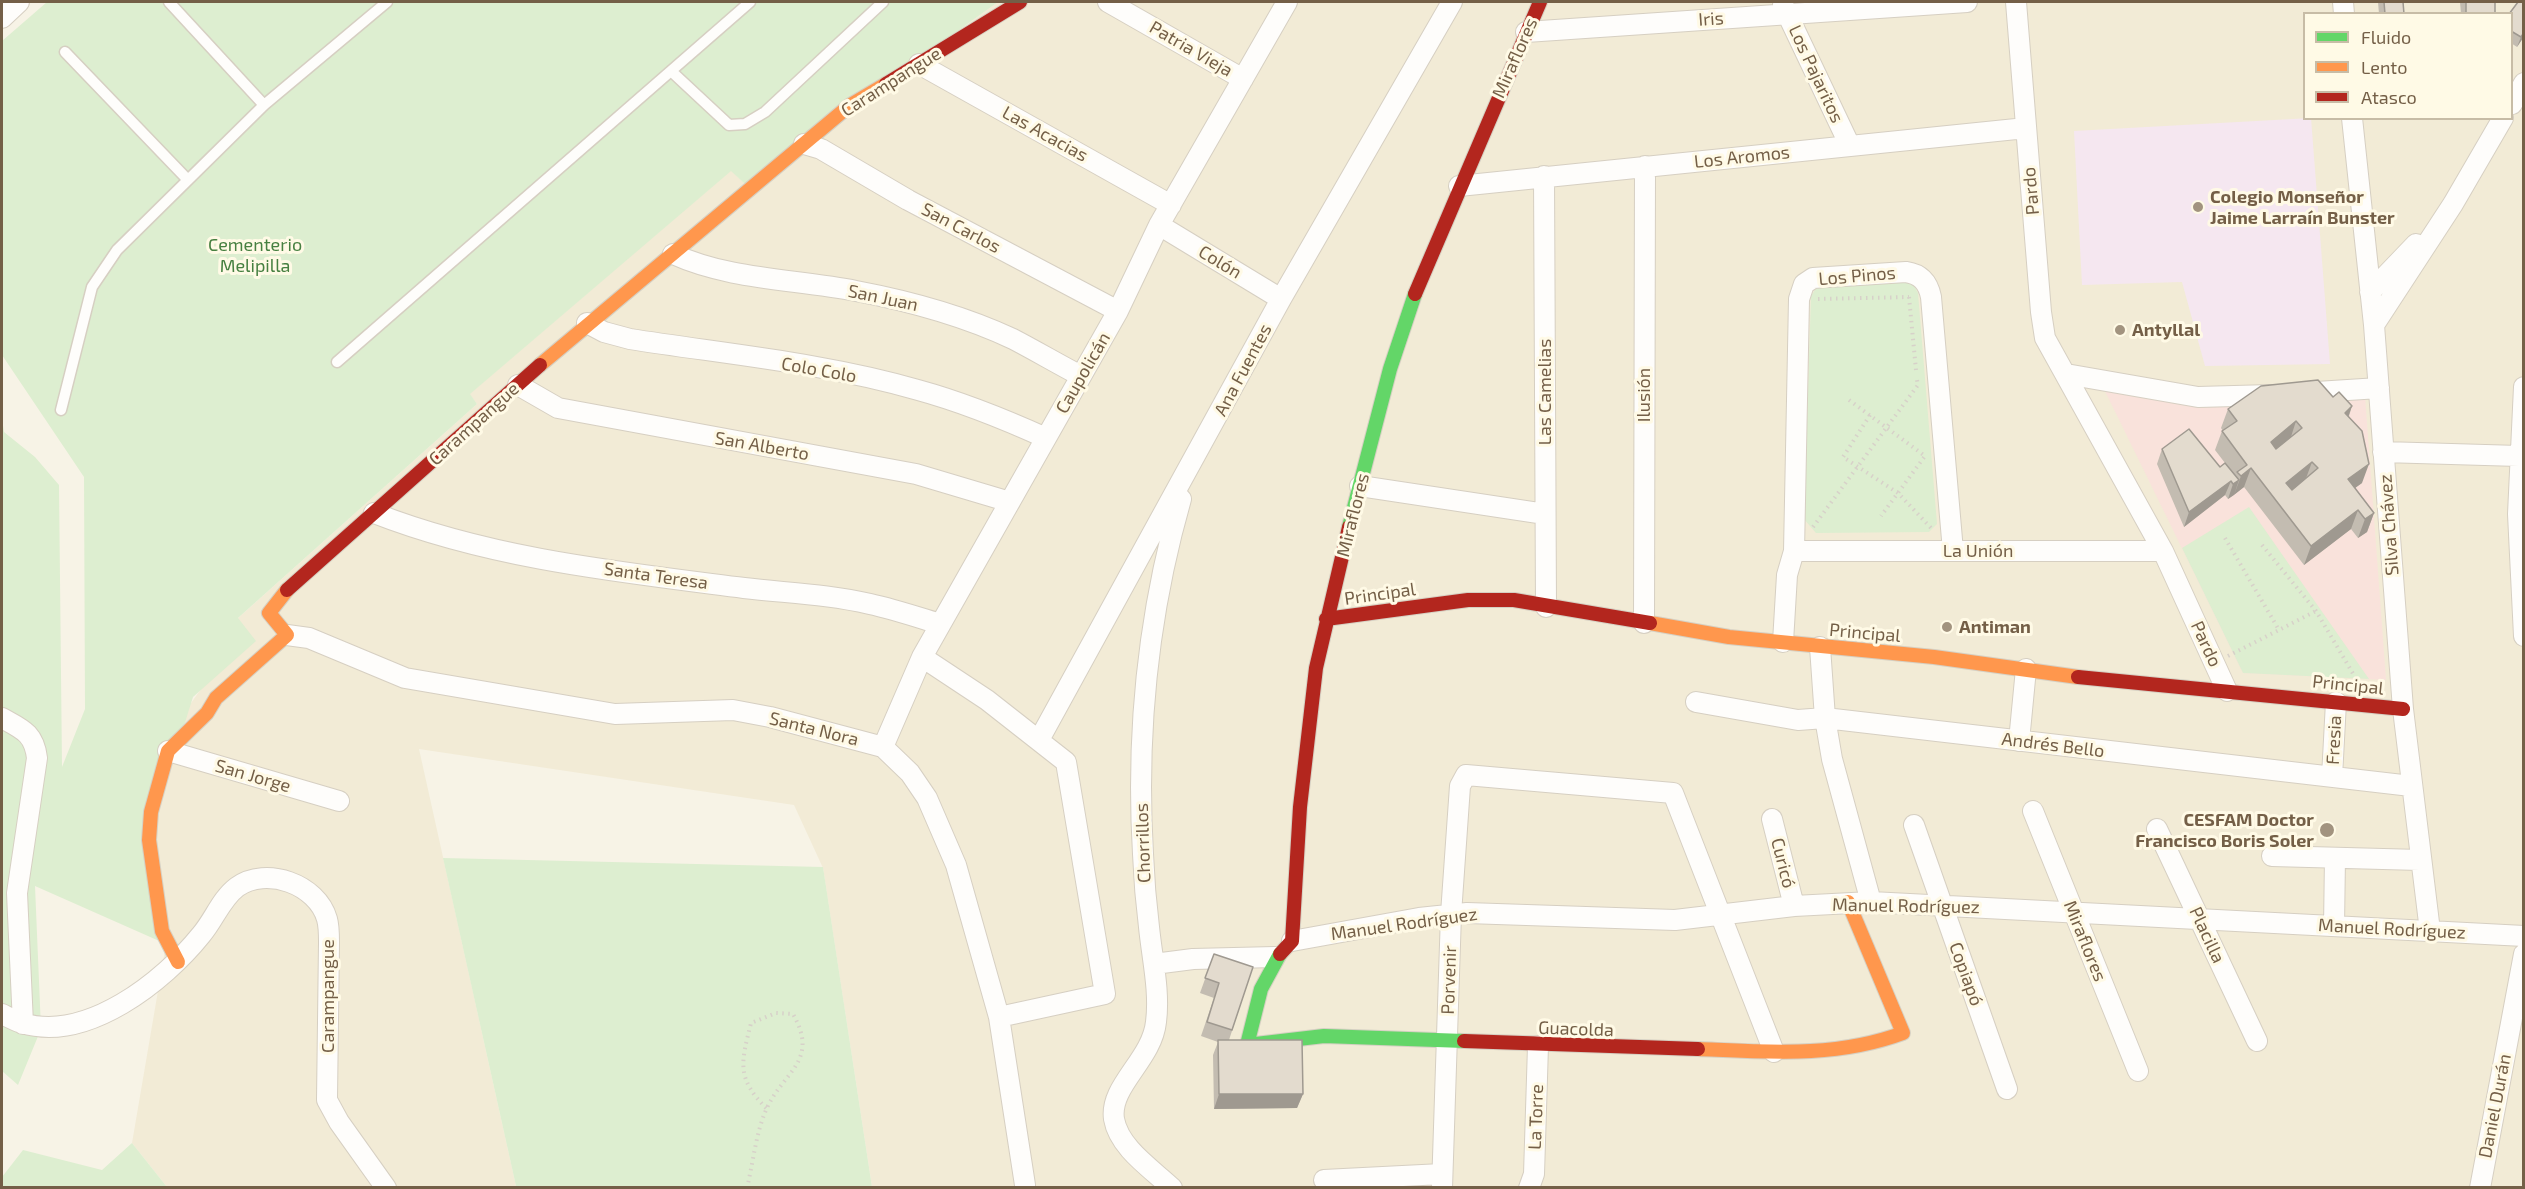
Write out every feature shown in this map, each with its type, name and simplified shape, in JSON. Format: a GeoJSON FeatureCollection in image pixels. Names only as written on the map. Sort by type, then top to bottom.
{"type":"FeatureCollection","features":[{"type":"Feature","properties":{"kind":"street"},"geometry":{"type":"LineString","coordinates":[[2,18],[19,2]]}},
{"type":"Feature","properties":{"kind":"street","name":"Carampangue"},"geometry":{"type":"LineString","coordinates":[[287,635],[269,613],[286,591],[587,323],[849,106],[1020,2]]}},
{"type":"Feature","properties":{"kind":"street","name":"Patria Vieja"},"geometry":{"type":"LineString","coordinates":[[1108,2],[1243,79]]}},
{"type":"Feature","properties":{"kind":"street","name":"Caupolicán"},"geometry":{"type":"LineString","coordinates":[[883,747],[922,657],[1118,311],[1159,225],[1287,2]]}},
{"type":"Feature","properties":{"kind":"street","name":"Ana Fuentes"},"geometry":{"type":"LineString","coordinates":[[1039,740],[1190,468],[1281,298],[1452,2]]}},
{"type":"Feature","properties":{"kind":"street","name":"Miraflores"},"geometry":{"type":"LineString","coordinates":[[1292,941],[1308,732],[1326,620],[1360,486],[1404,322],[1421,275],[1540,2]]}},
{"type":"Feature","properties":{"kind":"street","name":"Iris"},"geometry":{"type":"LineString","coordinates":[[1526,32],[1785,8],[1967,2]]}},
{"type":"Feature","properties":{"kind":"street","name":"Pardo"},"geometry":{"type":"LineString","coordinates":[[2016,2],[2042,326],[2050,351],[2066,374],[2163,551],[2228,691]]}},
{"type":"Feature","properties":{"kind":"street","name":"Los Pajaritos"},"geometry":{"type":"LineString","coordinates":[[1785,8],[1850,146]]}},
{"type":"Feature","properties":{"kind":"street","name":"Las Acacias"},"geometry":{"type":"LineString","coordinates":[[919,64],[1171,205]]}},
{"type":"Feature","properties":{"kind":"street"},"geometry":{"type":"LineString","coordinates":[[2513,100],[2523,83]]}},
{"type":"Feature","properties":{"kind":"street","name":"Silva Chávez"},"geometry":{"type":"LineString","coordinates":[[2352,120],[2374,325],[2403,709],[2430,931]]}},
{"type":"Feature","properties":{"kind":"street"},"geometry":{"type":"LineString","coordinates":[[2374,325],[2453,204],[2502,120]]}},
{"type":"Feature","properties":{"kind":"street","name":"Los Aromos"},"geometry":{"type":"LineString","coordinates":[[1458,186],[2026,128]]}},
{"type":"Feature","properties":{"kind":"street","name":"San Carlos"},"geometry":{"type":"LineString","coordinates":[[804,144],[821,149],[908,200],[1118,311]]}},
{"type":"Feature","properties":{"kind":"street","name":"Ilusión"},"geometry":{"type":"LineString","coordinates":[[1644,623],[1645,166]]}},
{"type":"Feature","properties":{"kind":"street","name":"Las Camelias"},"geometry":{"type":"LineString","coordinates":[[1544,176],[1546,607]]}},
{"type":"Feature","properties":{"kind":"street"},"geometry":{"type":"LineString","coordinates":[[2370,292],[2453,204]]}},
{"type":"Feature","properties":{"kind":"street","name":"Colón"},"geometry":{"type":"LineString","coordinates":[[1159,225],[1281,298]]}},
{"type":"Feature","properties":{"kind":"street","name":"San Juan"},"geometry":{"type":"LineString","coordinates":[[673,254],[694,264],[724,271],[856,291],[924,307],[1011,339],[1081,376]]}},
{"type":"Feature","properties":{"kind":"street","name":"Los Pinos"},"geometry":{"type":"LineString","coordinates":[[1783,642],[1787,574],[1794,551],[1799,299],[1804,284],[1814,278],[1906,272],[1922,278],[1931,297]]}},
{"type":"Feature","properties":{"kind":"street"},"geometry":{"type":"LineString","coordinates":[[1931,297],[1953,551]]}},
{"type":"Feature","properties":{"kind":"street","name":"Colo Colo"},"geometry":{"type":"LineString","coordinates":[[587,323],[604,332],[630,339],[848,374],[918,389],[1001,418],[1046,438]]}},
{"type":"Feature","properties":{"kind":"street"},"geometry":{"type":"LineString","coordinates":[[2066,374],[2210,398],[2379,388]]}},
{"type":"Feature","properties":{"kind":"street","name":"San Alberto"},"geometry":{"type":"LineString","coordinates":[[518,385],[558,408],[916,474],[1010,502]]}},
{"type":"Feature","properties":{"kind":"street"},"geometry":{"type":"LineString","coordinates":[[2523,387],[2519,456],[2523,636]]}},
{"type":"Feature","properties":{"kind":"street"},"geometry":{"type":"LineString","coordinates":[[2384,452],[2519,456]]}},
{"type":"Feature","properties":{"kind":"street","name":"Chorrillos"},"geometry":{"type":"LineString","coordinates":[[1172,1188],[1124,1142],[1114,1120],[1118,1093],[1144,1058],[1153,1037],[1157,1008],[1143,852],[1142,784],[1145,708],[1158,596],[1172,532],[1190,468]]}},
{"type":"Feature","properties":{"kind":"street"},"geometry":{"type":"LineString","coordinates":[[1360,486],[1545,514]]}},
{"type":"Feature","properties":{"kind":"street","name":"Santa Teresa"},"geometry":{"type":"LineString","coordinates":[[374,513],[420,531],[536,559],[747,588],[808,592],[872,604],[940,624]]}},
{"type":"Feature","properties":{"kind":"street","name":"La Unión"},"geometry":{"type":"LineString","coordinates":[[1794,551],[2163,551]]}},
{"type":"Feature","properties":{"kind":"street","name":"Principal"},"geometry":{"type":"LineString","coordinates":[[1326,620],[1492,599],[1729,638],[2403,709]]}},
{"type":"Feature","properties":{"kind":"street"},"geometry":{"type":"LineString","coordinates":[[178,962],[162,931],[149,840],[151,812],[168,751],[207,713],[216,698],[287,635]]}},
{"type":"Feature","properties":{"kind":"street","name":"Santa Nora"},"geometry":{"type":"LineString","coordinates":[[287,635],[309,638],[405,678],[615,714],[733,710],[770,717],[883,747],[910,773],[943,831],[956,865],[999,1017],[1025,1185]]}},
{"type":"Feature","properties":{"kind":"street"},"geometry":{"type":"LineString","coordinates":[[1820,647],[1825,718],[1839,789],[1871,902]]}},
{"type":"Feature","properties":{"kind":"street"},"geometry":{"type":"LineString","coordinates":[[922,657],[987,700],[1066,762],[1105,994],[999,1017]]}},
{"type":"Feature","properties":{"kind":"street"},"geometry":{"type":"LineString","coordinates":[[2019,741],[2026,669]]}},
{"type":"Feature","properties":{"kind":"street","name":"Andrés Bello"},"geometry":{"type":"LineString","coordinates":[[1696,702],[1798,720],[1825,718],[2411,786]]}},
{"type":"Feature","properties":{"kind":"street","name":"Fresia"},"geometry":{"type":"LineString","coordinates":[[2332,777],[2336,702]]}},
{"type":"Feature","properties":{"kind":"street"},"geometry":{"type":"LineString","coordinates":[[2,717],[23,729],[35,743],[37,758],[17,893],[23,1024]]}},
{"type":"Feature","properties":{"kind":"street","name":"San Jorge"},"geometry":{"type":"LineString","coordinates":[[168,751],[339,801]]}},
{"type":"Feature","properties":{"kind":"street","name":"Porvenir"},"geometry":{"type":"LineString","coordinates":[[1442,1181],[1451,914],[1460,786],[1466,775],[1673,793],[1719,914]]}},
{"type":"Feature","properties":{"kind":"street","name":"Miraflores"},"geometry":{"type":"LineString","coordinates":[[2033,811],[2138,1071]]}},
{"type":"Feature","properties":{"kind":"street","name":"Curicó"},"geometry":{"type":"LineString","coordinates":[[1772,819],[1794,906]]}},
{"type":"Feature","properties":{"kind":"street","name":"Copiapó"},"geometry":{"type":"LineString","coordinates":[[1914,825],[2007,1089]]}},
{"type":"Feature","properties":{"kind":"street","name":"Placilla"},"geometry":{"type":"LineString","coordinates":[[2157,829],[2257,1041]]}},
{"type":"Feature","properties":{"kind":"street"},"geometry":{"type":"LineString","coordinates":[[2272,856],[2420,860]]}},
{"type":"Feature","properties":{"kind":"street"},"geometry":{"type":"LineString","coordinates":[[2334,926],[2335,858]]}},
{"type":"Feature","properties":{"kind":"street","name":"Carampangue"},"geometry":{"type":"LineString","coordinates":[[2,1014],[23,1024],[60,1026],[100,1016],[127,1001],[178,962],[236,888],[252,879],[270,877],[297,885],[315,899],[327,918],[329,942],[327,1100],[339,1122],[386,1188]]}},
{"type":"Feature","properties":{"kind":"street","name":"Manuel Rodríguez"},"geometry":{"type":"LineString","coordinates":[[1292,941],[1451,914],[1484,912],[1660,920],[1848,902],[2523,936]]}},
{"type":"Feature","properties":{"kind":"street","name":"Guacolda"},"geometry":{"type":"LineString","coordinates":[[1275,957],[1264,977],[1247,1045],[1324,1036],[1538,1046],[1837,1052],[1880,1042],[1903,1033],[1848,902]]}},
{"type":"Feature","properties":{"kind":"street"},"geometry":{"type":"LineString","coordinates":[[1719,914],[1774,1052]]}},
{"type":"Feature","properties":{"kind":"street"},"geometry":{"type":"LineString","coordinates":[[1154,964],[1192,959],[1275,957],[1292,941]]}},
{"type":"Feature","properties":{"kind":"street","name":"Daniel Durán"},"geometry":{"type":"LineString","coordinates":[[2480,1188],[2523,954]]}},
{"type":"Feature","properties":{"kind":"street","name":"La Torre"},"geometry":{"type":"LineString","coordinates":[[1529,1188],[1534,1174],[1538,1046]]}},
{"type":"Feature","properties":{"kind":"street"},"geometry":{"type":"LineString","coordinates":[[1324,1180],[1442,1181]]}},
{"type":"Feature","properties":{"kind":"lane"},"geometry":{"type":"LineString","coordinates":[[170,2],[264,105]]}},
{"type":"Feature","properties":{"kind":"lane"},"geometry":{"type":"LineString","coordinates":[[61,410],[92,287],[117,250],[264,105],[387,2]]}},
{"type":"Feature","properties":{"kind":"lane"},"geometry":{"type":"LineString","coordinates":[[337,362],[750,2]]}},
{"type":"Feature","properties":{"kind":"lane"},"geometry":{"type":"LineString","coordinates":[[671,71],[729,125],[745,124],[765,112],[884,2]]}},
{"type":"Feature","properties":{"kind":"lane"},"geometry":{"type":"LineString","coordinates":[[65,51],[187,179]]}},
{"type":"Feature","properties":{"kind":"path"},"geometry":{"type":"LineString","coordinates":[[1794,551],[1859,467],[1918,385],[1909,297]]}},
{"type":"Feature","properties":{"kind":"path"},"geometry":{"type":"LineString","coordinates":[[1799,299],[1931,297]]}},
{"type":"Feature","properties":{"kind":"path"},"geometry":{"type":"LineString","coordinates":[[1849,400],[1925,456],[1881,516]]}},
{"type":"Feature","properties":{"kind":"path"},"geometry":{"type":"LineString","coordinates":[[1870,415],[1843,457],[1898,493],[1953,551]]}},
{"type":"Feature","properties":{"kind":"path"},"geometry":{"type":"LineString","coordinates":[[2225,538],[2279,630]]}},
{"type":"Feature","properties":{"kind":"path"},"geometry":{"type":"LineString","coordinates":[[2262,545],[2316,611],[2372,706]]}},
{"type":"Feature","properties":{"kind":"path"},"geometry":{"type":"LineString","coordinates":[[2214,663],[2316,611]]}},
{"type":"Feature","properties":{"kind":"path"},"geometry":{"type":"LineString","coordinates":[[747,1188],[766,1109],[802,1056],[803,1031],[793,1014],[776,1013],[752,1023],[742,1059],[748,1090],[766,1109]]}},
{"type":"Feature","properties":{"kind":"shaded area"},"geometry":{"type":"Polygon","coordinates":[[[998,2],[2523,2],[2523,1187],[872,1187],[823,868],[794,805],[419,749],[516,1186],[167,1187],[132,1143],[166,944],[153,824],[189,706],[201,689],[237,619],[477,404],[469,394],[731,170],[745,184],[998,2]]]}},
{"type":"Feature","properties":{"kind":"shaded area","name":"Colegio Monseñor Jaime Larraín Bunster"},"geometry":{"type":"Polygon","coordinates":[[[2303,118],[2311,120],[2330,364],[2205,366],[2182,282],[2082,285],[2074,131],[2303,118]]]}},
{"type":"Feature","properties":{"kind":"shaded area"},"geometry":{"type":"Polygon","coordinates":[[[2103,387],[2365,396],[2386,680],[2243,673],[2103,387]]]}},
{"type":"Feature","properties":{"kind":"green space","name":"Cementerio Melipilla"},"geometry":{"type":"Polygon","coordinates":[[[47,2],[998,2],[745,184],[731,171],[470,394],[477,404],[238,618],[256,641],[193,697],[153,824],[166,944],[35,886],[41,1029],[18,1085],[2,1071],[2,419],[4,432],[35,457],[59,485],[62,767],[85,709],[84,477],[2,355],[2,41],[47,2]]]}},
{"type":"Feature","properties":{"kind":"green space"},"geometry":{"type":"Polygon","coordinates":[[[1911,280],[1918,293],[1937,524],[1929,532],[1816,533],[1804,519],[1811,296],[1819,284],[1911,280]]]}},
{"type":"Feature","properties":{"kind":"green space"},"geometry":{"type":"Polygon","coordinates":[[[2249,507],[2369,679],[2243,673],[2182,548],[2249,507]]]}},
{"type":"Feature","properties":{"kind":"green space"},"geometry":{"type":"Polygon","coordinates":[[[443,858],[823,867],[872,1187],[511,1187],[516,1186],[443,858]]]}},
{"type":"Feature","properties":{"kind":"green space"},"geometry":{"type":"Polygon","coordinates":[[[132,1143],[167,1187],[2,1187],[2,1177],[23,1150],[102,1170],[132,1143]]]}},
{"type":"Feature","properties":{"kind":"building"},"geometry":{"type":"Polygon","coordinates":[[[2384,2],[2403,2],[2404,12],[2385,12],[2384,2]]]}},
{"type":"Feature","properties":{"kind":"building"},"geometry":{"type":"Polygon","coordinates":[[[2466,2],[2495,2],[2495,12],[2466,12],[2466,2]]]}},
{"type":"Feature","properties":{"kind":"building"},"geometry":{"type":"Polygon","coordinates":[[[2518,2],[2523,2],[2523,34],[2521,37],[2513,32],[2513,12],[2510,12],[2518,2]]]}},
{"type":"Feature","properties":{"kind":"building"},"geometry":{"type":"Polygon","coordinates":[[[2318,380],[2333,397],[2339,392],[2352,406],[2345,413],[2362,431],[2369,464],[2348,479],[2374,513],[2365,519],[2358,510],[2311,546],[2251,468],[2241,476],[2237,472],[2247,465],[2222,431],[2237,421],[2228,409],[2261,386],[2318,380]],[[2296,421],[2271,442],[2276,449],[2302,428],[2296,421]],[[2312,462],[2286,483],[2292,490],[2318,468],[2312,462]]]}},
{"type":"Feature","properties":{"kind":"building"},"geometry":{"type":"Polygon","coordinates":[[[2189,429],[2220,467],[2225,463],[2239,480],[2233,484],[2231,481],[2189,512],[2162,449],[2189,429]]]}},
{"type":"Feature","properties":{"kind":"building"},"geometry":{"type":"Polygon","coordinates":[[[1214,954],[1253,967],[1232,1030],[1207,1022],[1219,983],[1205,978],[1214,954]]]}},
{"type":"Feature","properties":{"kind":"building"},"geometry":{"type":"Polygon","coordinates":[[[1218,1040],[1302,1040],[1303,1094],[1219,1094],[1218,1040]]]}},
{"type":"Feature","properties":{"kind":"traffic: fast"},"geometry":{"type":"LineString","coordinates":[[1349,527],[1390,369],[1415,294]]}},
{"type":"Feature","properties":{"kind":"traffic: fast"},"geometry":{"type":"LineString","coordinates":[[1280,954],[1261,989],[1247,1045],[1324,1036],[1464,1041]]}},
{"type":"Feature","properties":{"kind":"traffic: slow"},"geometry":{"type":"LineString","coordinates":[[540,365],[849,106],[886,84]]}},
{"type":"Feature","properties":{"kind":"traffic: slow"},"geometry":{"type":"LineString","coordinates":[[178,962],[162,931],[149,840],[151,812],[168,751],[207,713],[216,698],[287,635],[269,613],[287,590]]}},
{"type":"Feature","properties":{"kind":"traffic: slow"},"geometry":{"type":"LineString","coordinates":[[1650,623],[1729,637],[1934,657],[2078,677]]}},
{"type":"Feature","properties":{"kind":"traffic: slow"},"geometry":{"type":"LineString","coordinates":[[1698,1049],[1802,1052],[1853,1046],[1903,1033],[1848,902]]}},
{"type":"Feature","properties":{"kind":"traffic: jam"},"geometry":{"type":"LineString","coordinates":[[886,84],[1020,2]]}},
{"type":"Feature","properties":{"kind":"traffic: jam"},"geometry":{"type":"LineString","coordinates":[[1415,294],[1540,2]]}},
{"type":"Feature","properties":{"kind":"traffic: jam"},"geometry":{"type":"LineString","coordinates":[[287,590],[540,365]]}},
{"type":"Feature","properties":{"kind":"traffic: jam"},"geometry":{"type":"LineString","coordinates":[[1280,954],[1292,941],[1300,807],[1316,668],[1349,527]]}},
{"type":"Feature","properties":{"kind":"traffic: jam"},"geometry":{"type":"LineString","coordinates":[[1326,619],[1468,600],[1514,600],[1650,623]]}},
{"type":"Feature","properties":{"kind":"traffic: jam"},"geometry":{"type":"LineString","coordinates":[[2078,677],[2403,709]]}},
{"type":"Feature","properties":{"kind":"traffic: jam"},"geometry":{"type":"LineString","coordinates":[[1464,1041],[1698,1049]]}},
{"type":"Feature","properties":{"kind":"place","name":"Colegio Monseñor Jaime Larraín Bunster"},"geometry":{"type":"Point","coordinates":[2198,207]}},
{"type":"Feature","properties":{"kind":"place","name":"Antyllal"},"geometry":{"type":"Point","coordinates":[2120,330]}},
{"type":"Feature","properties":{"kind":"place","name":"Antiman"},"geometry":{"type":"Point","coordinates":[1947,627]}},
{"type":"Feature","properties":{"kind":"place","name":"CESFAM Doctor Francisco Boris Soler"},"geometry":{"type":"Point","coordinates":[2327,830]}}]}
